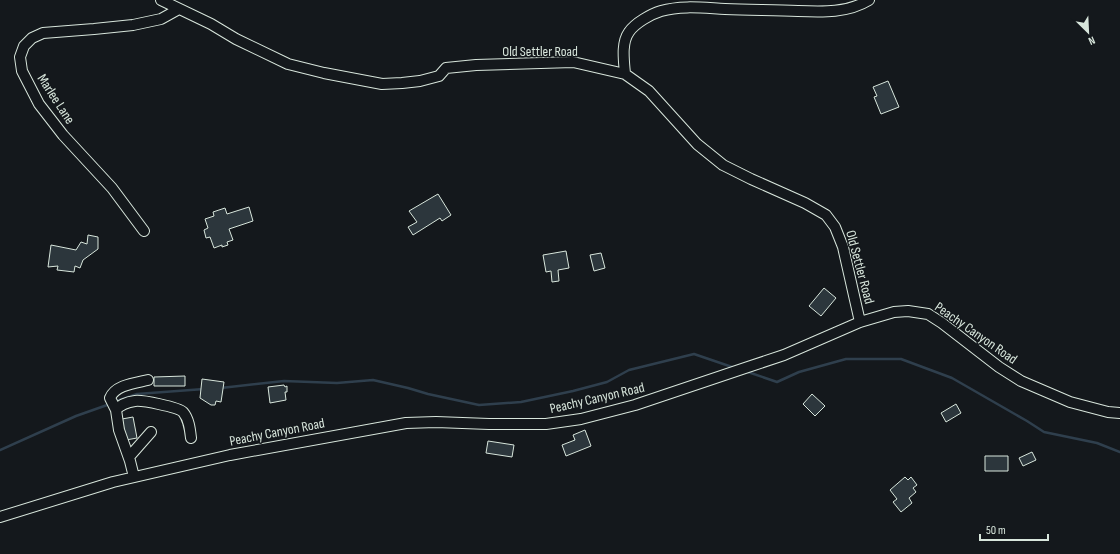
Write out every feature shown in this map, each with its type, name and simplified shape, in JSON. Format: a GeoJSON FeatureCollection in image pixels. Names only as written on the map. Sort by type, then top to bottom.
{"type":"FeatureCollection","features":[{"type":"Feature","properties":{"kind":"street","name":"Old Settler Road"},"geometry":{"type":"LineString","coordinates":[[161,0],[288,64],[324,73],[382,84],[420,81],[439,76],[446,68],[476,65],[573,62],[625,74],[649,91],[696,144],[723,164],[751,179],[805,203],[826,215],[834,227],[843,248],[860,322]]}},
{"type":"Feature","properties":{"kind":"street"},"geometry":{"type":"LineString","coordinates":[[625,74],[625,42],[629,32],[645,18],[660,11],[676,8],[697,7],[814,12],[846,10],[862,5],[869,0]]}},
{"type":"Feature","properties":{"kind":"street","name":"Marlee Lane"},"geometry":{"type":"LineString","coordinates":[[144,231],[112,188],[63,135],[39,104],[22,71],[20,57],[24,46],[32,38],[43,33],[133,25],[161,19],[180,9]]}},
{"type":"Feature","properties":{"kind":"street","name":"Peachy Canyon Road"},"geometry":{"type":"LineString","coordinates":[[0,517],[134,477],[230,455],[406,423],[436,422],[546,424],[581,419],[635,405],[784,355],[860,322],[894,312],[908,311],[928,314],[999,367],[1021,381],[1070,402],[1108,412],[1120,413]]}},
{"type":"Feature","properties":{"kind":"street"},"geometry":{"type":"LineString","coordinates":[[134,477],[129,457],[119,430],[116,410],[110,398],[112,392],[126,386],[148,380]]}},
{"type":"Feature","properties":{"kind":"street"},"geometry":{"type":"LineString","coordinates":[[116,410],[121,404],[136,401],[169,406],[182,411],[189,423],[191,438]]}},
{"type":"Feature","properties":{"kind":"street"},"geometry":{"type":"LineString","coordinates":[[129,457],[151,432]]}},
{"type":"Feature","properties":{"kind":"building"},"geometry":{"type":"Polygon","coordinates":[[[888,81],[899,107],[881,114],[874,97],[877,96],[873,87],[888,81]]]}},
{"type":"Feature","properties":{"kind":"building"},"geometry":{"type":"Polygon","coordinates":[[[438,194],[451,215],[442,221],[440,218],[413,235],[408,227],[417,222],[409,211],[438,194]]]}},
{"type":"Feature","properties":{"kind":"building"},"geometry":{"type":"Polygon","coordinates":[[[249,207],[253,221],[229,229],[233,240],[227,242],[228,245],[222,247],[222,245],[214,248],[210,237],[206,238],[204,230],[208,228],[205,219],[214,216],[213,212],[225,208],[227,214],[249,207]]]}},
{"type":"Feature","properties":{"kind":"building"},"geometry":{"type":"Polygon","coordinates":[[[88,235],[98,237],[98,249],[83,260],[80,268],[75,266],[74,272],[57,270],[58,266],[48,267],[51,245],[76,250],[81,242],[87,244],[88,235]]]}},
{"type":"Feature","properties":{"kind":"building"},"geometry":{"type":"Polygon","coordinates":[[[566,251],[569,268],[558,270],[559,281],[552,282],[551,271],[546,272],[543,255],[566,251]]]}},
{"type":"Feature","properties":{"kind":"building"},"geometry":{"type":"Polygon","coordinates":[[[601,253],[605,268],[594,271],[590,255],[601,253]]]}},
{"type":"Feature","properties":{"kind":"building"},"geometry":{"type":"Polygon","coordinates":[[[824,288],[836,298],[821,316],[809,306],[824,288]]]}},
{"type":"Feature","properties":{"kind":"building"},"geometry":{"type":"Polygon","coordinates":[[[185,376],[185,386],[154,386],[154,377],[185,376]]]}},
{"type":"Feature","properties":{"kind":"building"},"geometry":{"type":"Polygon","coordinates":[[[202,379],[224,382],[221,402],[216,401],[215,405],[211,405],[200,398],[202,379]]]}},
{"type":"Feature","properties":{"kind":"building"},"geometry":{"type":"Polygon","coordinates":[[[284,385],[285,387],[287,386],[287,392],[285,392],[286,400],[270,403],[268,387],[284,385]]]}},
{"type":"Feature","properties":{"kind":"building"},"geometry":{"type":"Polygon","coordinates":[[[812,394],[825,406],[815,416],[803,404],[812,394]]]}},
{"type":"Feature","properties":{"kind":"building"},"geometry":{"type":"Polygon","coordinates":[[[956,404],[961,413],[946,422],[941,413],[956,404]]]}},
{"type":"Feature","properties":{"kind":"building"},"geometry":{"type":"Polygon","coordinates":[[[133,417],[137,438],[126,440],[122,419],[133,417]]]}},
{"type":"Feature","properties":{"kind":"building"},"geometry":{"type":"Polygon","coordinates":[[[585,430],[591,446],[566,456],[562,445],[575,440],[573,435],[585,430]]]}},
{"type":"Feature","properties":{"kind":"building"},"geometry":{"type":"Polygon","coordinates":[[[488,441],[514,445],[512,457],[486,453],[488,441]]]}},
{"type":"Feature","properties":{"kind":"building"},"geometry":{"type":"Polygon","coordinates":[[[1032,452],[1036,460],[1023,466],[1019,458],[1032,452]]]}},
{"type":"Feature","properties":{"kind":"building"},"geometry":{"type":"Polygon","coordinates":[[[985,456],[1008,456],[1008,471],[985,471],[985,456]]]}},
{"type":"Feature","properties":{"kind":"building"},"geometry":{"type":"Polygon","coordinates":[[[905,477],[908,480],[911,477],[917,485],[913,488],[916,492],[909,498],[912,503],[901,512],[893,502],[897,499],[890,490],[905,477]]]}},
{"type":"Feature","properties":{"kind":"waterway"},"geometry":{"type":"LineString","coordinates":[[221,388],[284,381],[337,383],[373,380],[479,405],[521,402],[573,391],[607,382],[629,370],[694,354],[735,368]]}},
{"type":"Feature","properties":{"kind":"waterway"},"geometry":{"type":"LineString","coordinates":[[745,371],[777,382],[799,372],[846,359],[901,359],[952,378],[1044,432],[1097,443],[1120,452]]}},
{"type":"Feature","properties":{"kind":"waterway"},"geometry":{"type":"LineString","coordinates":[[114,402],[137,394],[204,389]]}},
{"type":"Feature","properties":{"kind":"waterway"},"geometry":{"type":"LineString","coordinates":[[0,450],[76,416],[110,404]]}}]}
